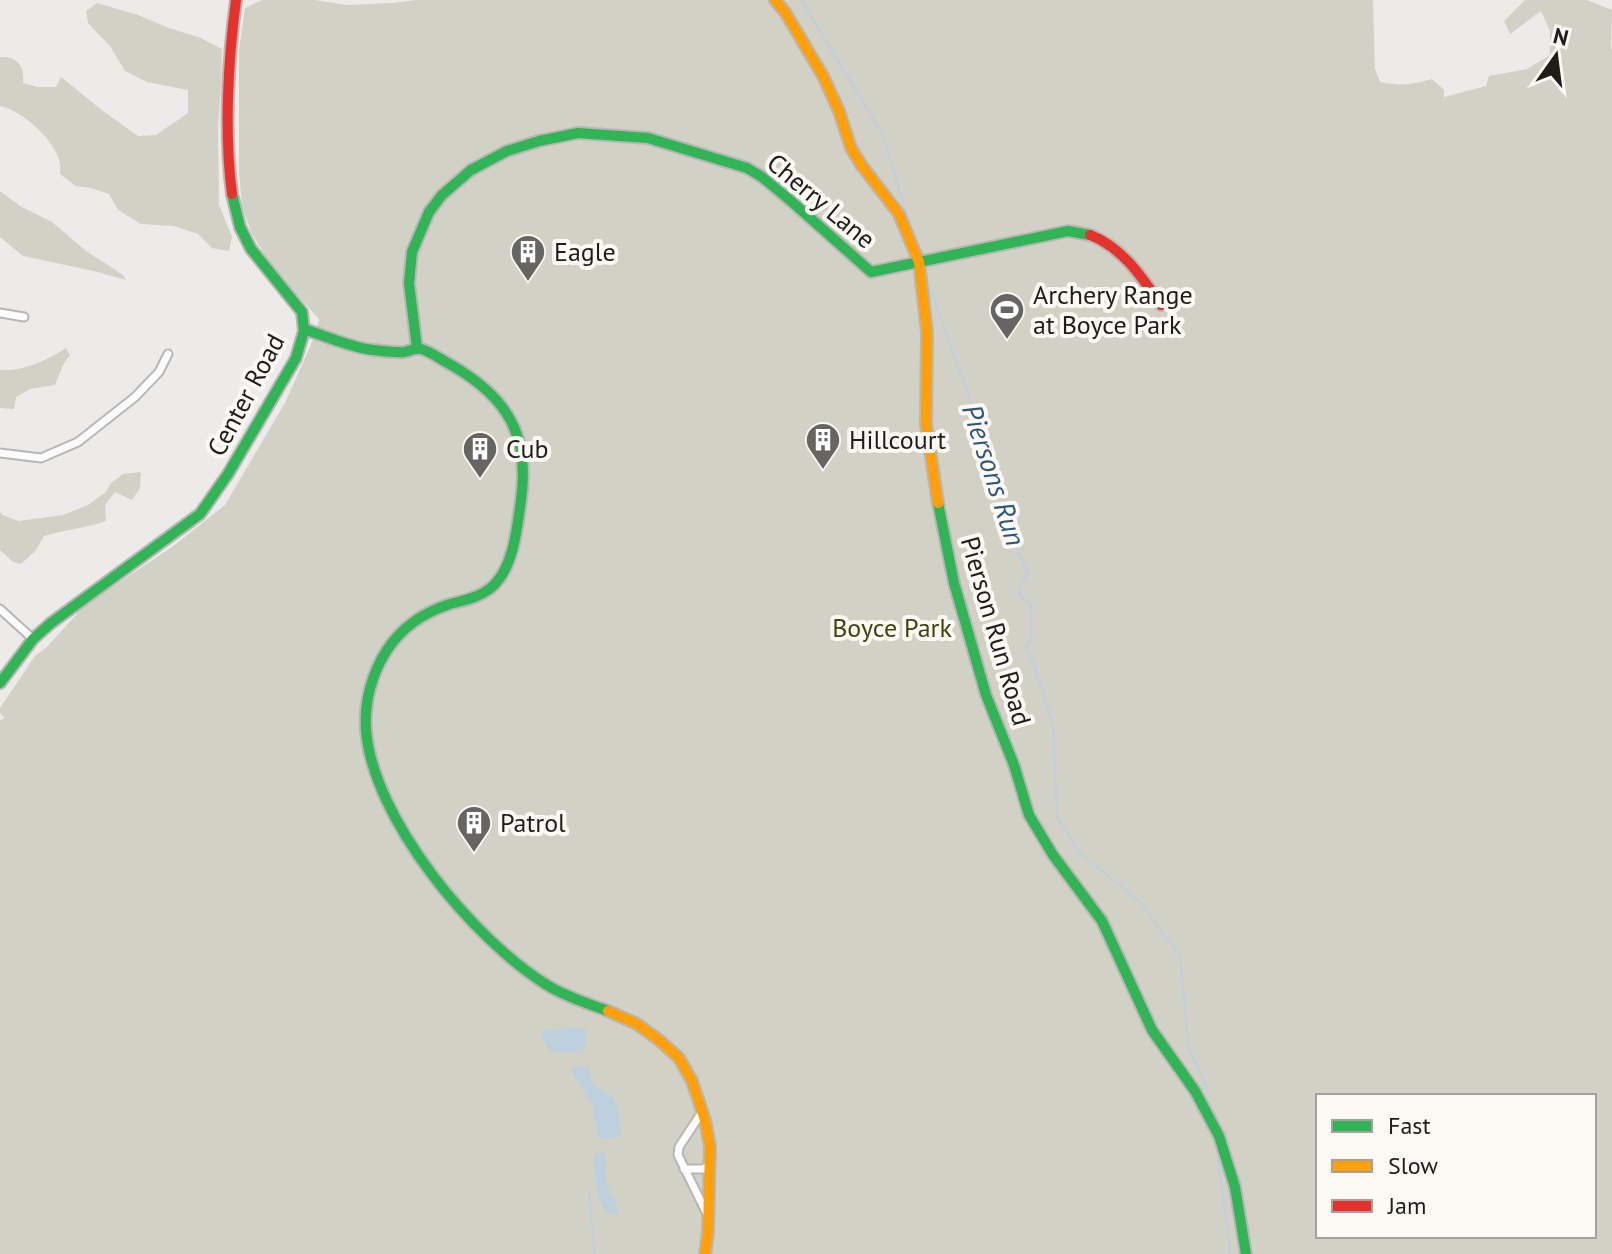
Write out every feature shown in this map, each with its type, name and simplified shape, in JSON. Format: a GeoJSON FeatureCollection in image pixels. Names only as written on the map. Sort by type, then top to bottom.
{"type":"FeatureCollection","features":[{"type":"Feature","properties":{"kind":"street","name":"Center Road"},"geometry":{"type":"LineString","coordinates":[[0,683],[33,639],[51,623],[200,514],[224,481],[285,378],[302,342],[302,312],[257,260],[240,228],[232,199],[230,58],[236,0]]}},
{"type":"Feature","properties":{"kind":"street","name":"Pierson Run Road"},"geometry":{"type":"LineString","coordinates":[[775,0],[823,76],[851,148],[899,214],[919,262],[927,332],[926,423],[954,583],[986,695],[1014,765],[1029,815],[1053,855],[1102,921],[1152,1030],[1195,1091],[1219,1136],[1235,1187],[1246,1254]]}},
{"type":"Feature","properties":{"kind":"street","name":"Cherry Lane"},"geometry":{"type":"LineString","coordinates":[[417,348],[409,283],[412,252],[429,212],[442,195],[471,170],[507,151],[578,133],[648,138],[747,168],[791,201],[871,272],[919,262]]}},
{"type":"Feature","properties":{"kind":"street"},"geometry":{"type":"LineString","coordinates":[[919,262],[1068,231],[1082,231],[1109,243],[1143,278],[1161,305]]}},
{"type":"Feature","properties":{"kind":"street"},"geometry":{"type":"LineString","coordinates":[[0,313],[24,317]]}},
{"type":"Feature","properties":{"kind":"street"},"geometry":{"type":"LineString","coordinates":[[304,329],[370,350],[404,352],[417,348],[426,351],[486,388],[512,419],[524,456],[525,474],[507,563],[490,589],[442,607],[409,626],[392,644],[373,679],[367,702],[366,727],[372,759],[400,828],[428,870],[508,958],[546,985],[578,1002],[629,1020],[664,1043],[686,1067],[702,1112],[710,1149],[705,1254]]}},
{"type":"Feature","properties":{"kind":"street"},"geometry":{"type":"LineString","coordinates":[[0,453],[41,458],[78,442],[135,397],[159,372],[168,354]]}},
{"type":"Feature","properties":{"kind":"street"},"geometry":{"type":"LineString","coordinates":[[0,609],[33,639]]}},
{"type":"Feature","properties":{"kind":"street"},"geometry":{"type":"LineString","coordinates":[[702,1112],[679,1147],[678,1155],[708,1217]]}},
{"type":"Feature","properties":{"kind":"street"},"geometry":{"type":"LineString","coordinates":[[684,1169],[703,1169],[709,1165]]}},
{"type":"Feature","properties":{"kind":"green space","name":"Boyce Park"},"geometry":{"type":"Polygon","coordinates":[[[262,0],[315,0],[346,5],[416,0],[1373,0],[1375,69],[1380,82],[1406,84],[1432,79],[1444,90],[1444,97],[1486,86],[1489,76],[1527,69],[1550,55],[1550,31],[1541,11],[1510,34],[1504,21],[1525,0],[1587,0],[1612,10],[1612,1254],[0,1254],[0,720],[5,718],[0,708],[35,656],[85,605],[172,547],[225,505],[286,401],[316,333],[319,319],[264,254],[251,232],[242,206],[239,50],[245,8],[262,0]]]}},
{"type":"Feature","properties":{"kind":"green space"},"geometry":{"type":"Polygon","coordinates":[[[97,3],[201,38],[222,49],[218,128],[219,205],[232,237],[229,251],[212,248],[198,234],[174,226],[141,224],[118,210],[109,194],[76,186],[60,174],[57,153],[41,132],[20,115],[0,106],[0,57],[6,57],[19,64],[23,83],[56,87],[61,77],[138,136],[156,135],[188,113],[188,90],[147,82],[125,71],[110,46],[88,23],[86,11],[97,3]]]}},
{"type":"Feature","properties":{"kind":"green space"},"geometry":{"type":"Polygon","coordinates":[[[0,191],[20,206],[52,222],[126,280],[23,256],[0,237],[0,191]]]}},
{"type":"Feature","properties":{"kind":"green space"},"geometry":{"type":"Polygon","coordinates":[[[66,348],[70,355],[55,385],[30,389],[16,397],[14,409],[0,408],[0,370],[34,364],[66,348]]]}},
{"type":"Feature","properties":{"kind":"green space"},"geometry":{"type":"Polygon","coordinates":[[[141,472],[140,488],[132,500],[115,492],[105,505],[106,521],[44,536],[36,550],[21,564],[13,562],[0,550],[0,512],[18,521],[63,515],[88,505],[123,474],[141,472]]]}},
{"type":"Feature","properties":{"kind":"water"},"geometry":{"type":"Polygon","coordinates":[[[586,1029],[583,1050],[571,1053],[549,1051],[542,1038],[544,1030],[586,1029]]]}},
{"type":"Feature","properties":{"kind":"water"},"geometry":{"type":"Polygon","coordinates":[[[577,1066],[590,1068],[595,1085],[612,1097],[620,1118],[620,1137],[598,1137],[593,1106],[572,1071],[577,1066]]]}},
{"type":"Feature","properties":{"kind":"water"},"geometry":{"type":"Polygon","coordinates":[[[604,1151],[606,1180],[616,1202],[617,1215],[604,1208],[597,1192],[594,1155],[604,1151]]]}},
{"type":"Feature","properties":{"kind":"waterway"},"geometry":{"type":"LineString","coordinates":[[801,0],[883,135],[913,236]]}},
{"type":"Feature","properties":{"kind":"waterway","name":"Piersons Run"},"geometry":{"type":"LineString","coordinates":[[927,280],[1005,497],[1000,513],[1028,574],[1021,582],[1019,594],[1031,605],[1031,637],[1026,649],[1053,725],[1057,817],[1080,853],[1140,902],[1180,956],[1189,1049],[1208,1089]]}},
{"type":"Feature","properties":{"kind":"waterway","name":"Piersons Run"},"geometry":{"type":"LineString","coordinates":[[1218,1160],[1229,1254]]}},
{"type":"Feature","properties":{"kind":"waterway"},"geometry":{"type":"LineString","coordinates":[[589,1193],[595,1254]]}},
{"type":"Feature","properties":{"kind":"traffic: fast"},"geometry":{"type":"LineString","coordinates":[[417,348],[409,283],[412,252],[429,212],[442,195],[471,170],[507,151],[578,133],[648,138],[747,168],[791,201],[871,272],[1068,231],[1090,235]]}},
{"type":"Feature","properties":{"kind":"traffic: fast"},"geometry":{"type":"LineString","coordinates":[[0,683],[33,639],[51,623],[200,514],[228,474],[296,358],[304,331],[302,312],[251,249],[240,227],[232,194]]}},
{"type":"Feature","properties":{"kind":"traffic: fast"},"geometry":{"type":"LineString","coordinates":[[304,329],[365,349],[396,352],[425,350],[488,391],[511,421],[518,438],[523,477],[516,534],[506,567],[494,585],[484,592],[423,616],[393,642],[373,678],[366,709],[366,730],[373,765],[387,801],[431,874],[459,908],[488,938],[547,985],[608,1011]]}},
{"type":"Feature","properties":{"kind":"traffic: fast"},"geometry":{"type":"LineString","coordinates":[[938,503],[954,583],[986,695],[1014,765],[1029,815],[1053,855],[1102,921],[1152,1030],[1195,1091],[1219,1136],[1235,1187],[1246,1254]]}},
{"type":"Feature","properties":{"kind":"traffic: slow"},"geometry":{"type":"LineString","coordinates":[[775,0],[823,76],[851,148],[899,214],[919,262],[927,332],[926,423],[938,503]]}},
{"type":"Feature","properties":{"kind":"traffic: slow"},"geometry":{"type":"LineString","coordinates":[[608,1011],[637,1024],[659,1040],[679,1058],[692,1081],[710,1146],[705,1254]]}},
{"type":"Feature","properties":{"kind":"traffic: jam"},"geometry":{"type":"LineString","coordinates":[[232,194],[228,97],[236,0]]}},
{"type":"Feature","properties":{"kind":"traffic: jam"},"geometry":{"type":"LineString","coordinates":[[1090,235],[1122,255],[1161,305]]}},
{"type":"Feature","properties":{"kind":"place","name":"Eagle"},"geometry":{"type":"Point","coordinates":[528,283]}},
{"type":"Feature","properties":{"kind":"place","name":"Archery Range at Boyce Park"},"geometry":{"type":"Point","coordinates":[1007,341]}},
{"type":"Feature","properties":{"kind":"place","name":"Hillcourt"},"geometry":{"type":"Point","coordinates":[823,471]}},
{"type":"Feature","properties":{"kind":"place","name":"Cub"},"geometry":{"type":"Point","coordinates":[480,480]}},
{"type":"Feature","properties":{"kind":"place","name":"Patrol"},"geometry":{"type":"Point","coordinates":[474,854]}}]}
